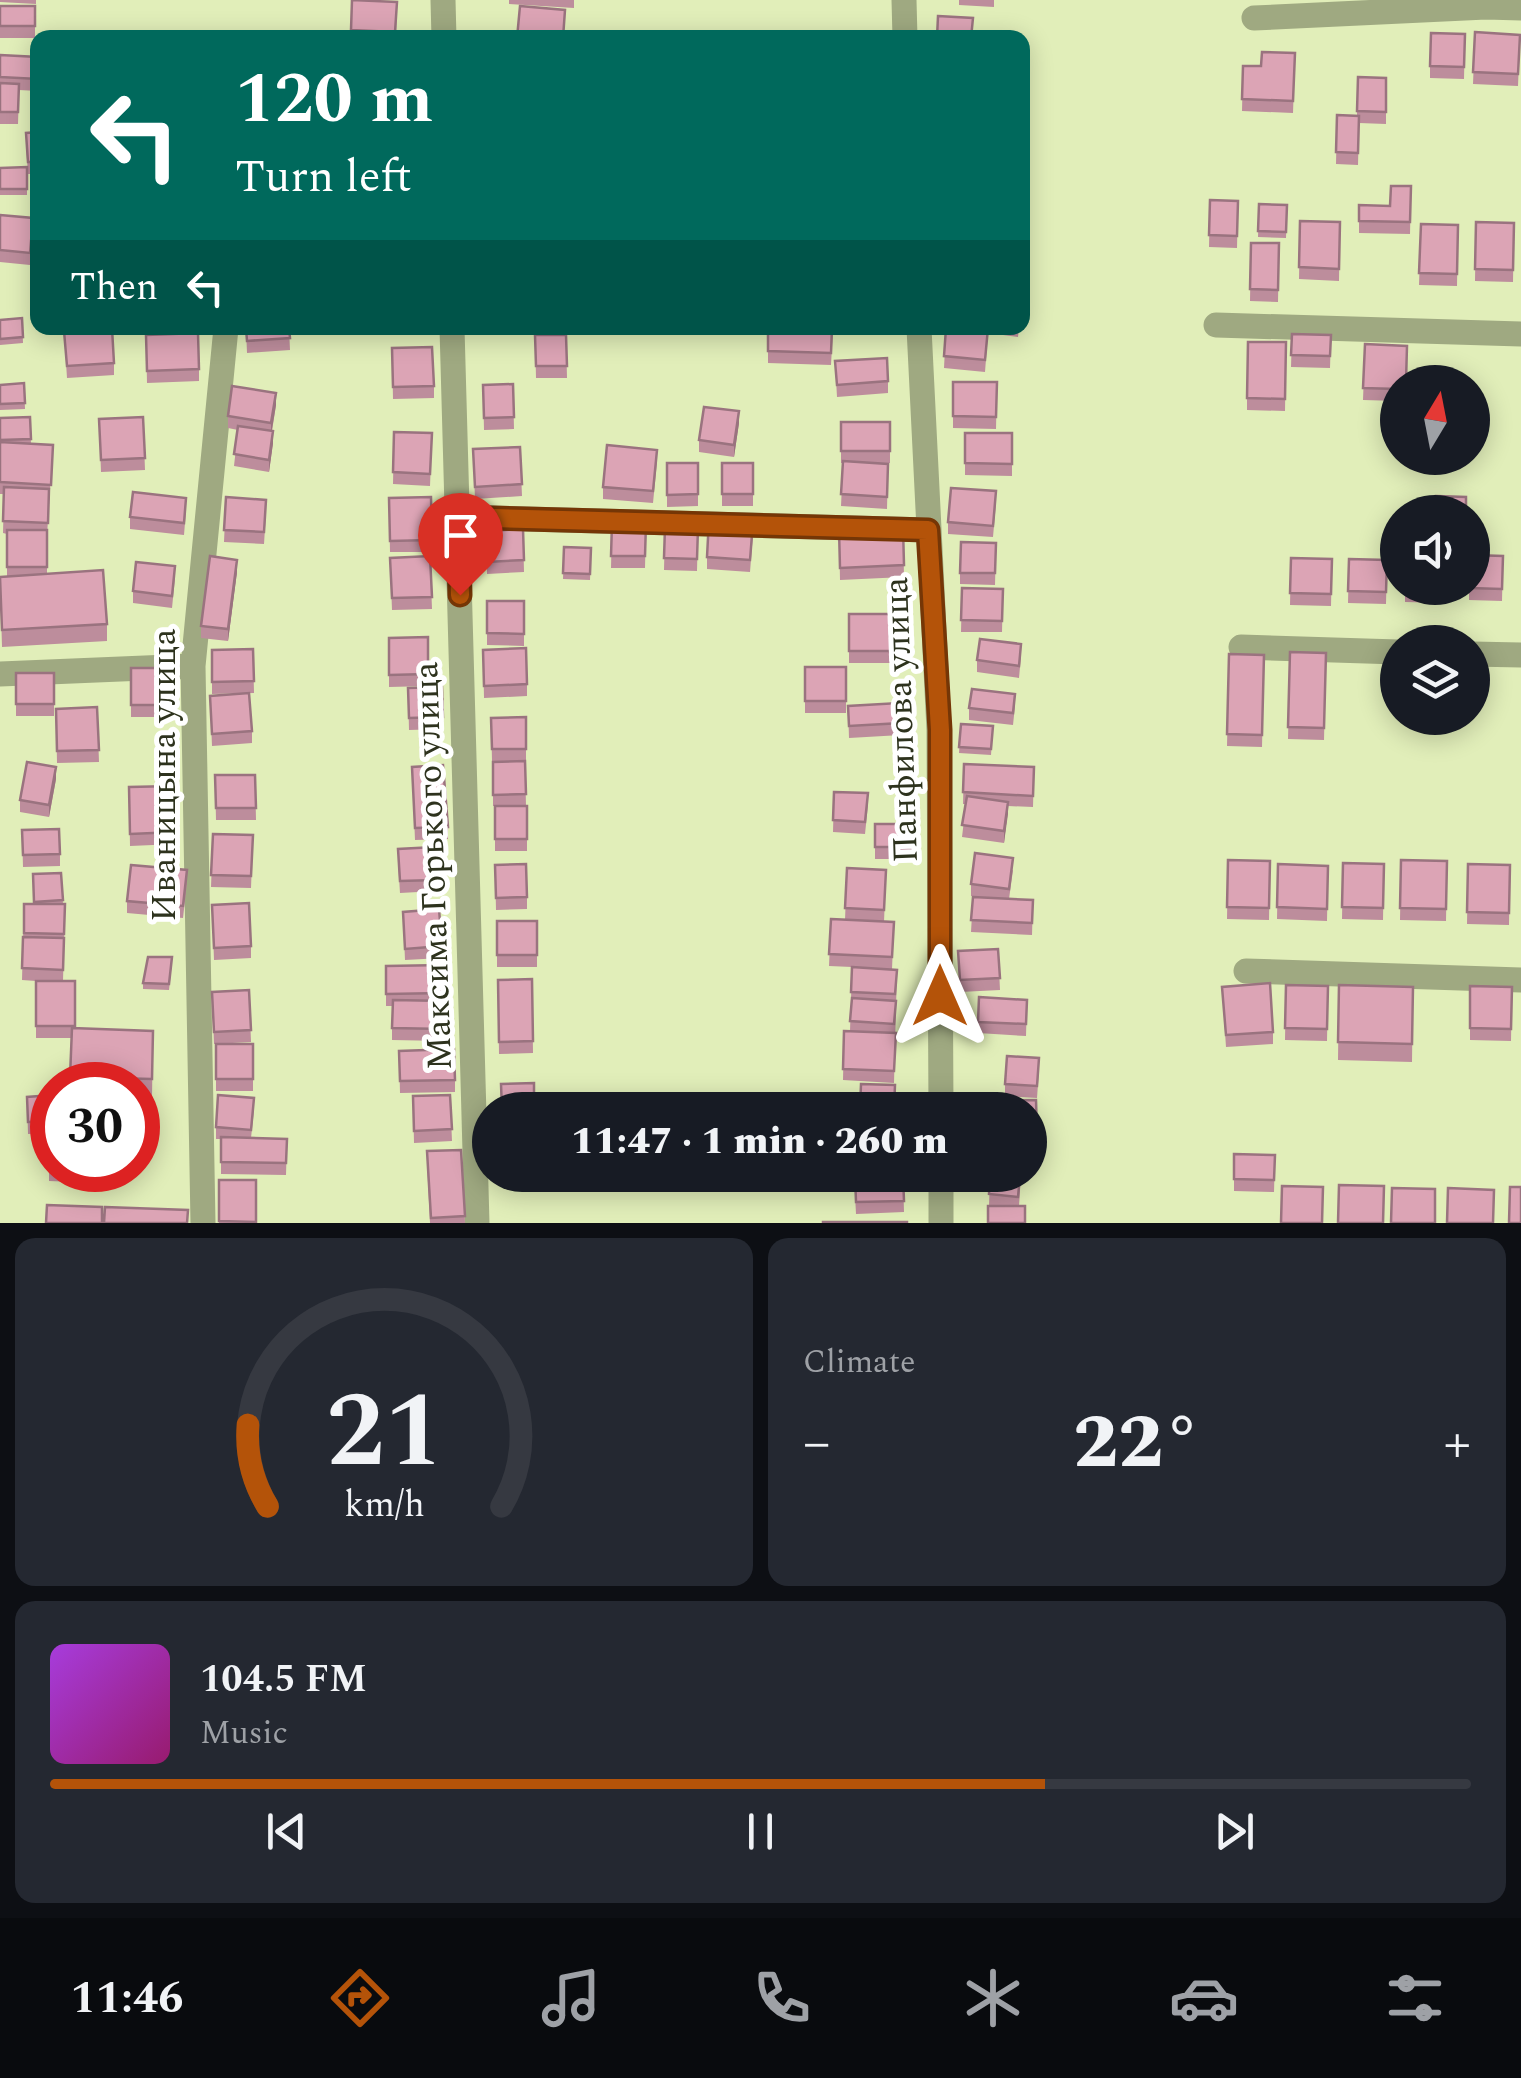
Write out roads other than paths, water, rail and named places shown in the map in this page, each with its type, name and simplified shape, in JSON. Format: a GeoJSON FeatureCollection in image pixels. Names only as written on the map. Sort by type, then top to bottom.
{"type":"FeatureCollection","features":[{"type":"Feature","properties":{"kind":"street"},"geometry":{"type":"LineString","coordinates":[[443,0],[444,30]]}},
{"type":"Feature","properties":{"kind":"street"},"geometry":{"type":"LineString","coordinates":[[904,0],[906,30]]}},
{"type":"Feature","properties":{"kind":"street"},"geometry":{"type":"LineString","coordinates":[[1254,18],[1521,8]]}},
{"type":"Feature","properties":{"kind":"street"},"geometry":{"type":"LineString","coordinates":[[1216,325],[1521,334]]}},
{"type":"Feature","properties":{"kind":"street","name":"Иваницына улица"},"geometry":{"type":"LineString","coordinates":[[203,1223],[193,666],[225,335]]}},
{"type":"Feature","properties":{"kind":"street","name":"Максима Горького улица"},"geometry":{"type":"LineString","coordinates":[[452,335],[477,1223]]}},
{"type":"Feature","properties":{"kind":"street","name":"Панфилова улица"},"geometry":{"type":"LineString","coordinates":[[918,335],[940,730],[941,1092]]}},
{"type":"Feature","properties":{"kind":"street"},"geometry":{"type":"LineString","coordinates":[[458,517],[928,530]]}},
{"type":"Feature","properties":{"kind":"street"},"geometry":{"type":"LineString","coordinates":[[1241,647],[1380,651]]}},
{"type":"Feature","properties":{"kind":"street"},"geometry":{"type":"LineString","coordinates":[[1490,655],[1521,656]]}},
{"type":"Feature","properties":{"kind":"street"},"geometry":{"type":"LineString","coordinates":[[0,674],[193,666]]}},
{"type":"Feature","properties":{"kind":"street"},"geometry":{"type":"LineString","coordinates":[[1246,971],[1521,980]]}},
{"type":"Feature","properties":{"kind":"street"},"geometry":{"type":"LineString","coordinates":[[941,1192],[941,1223]]}}]}
